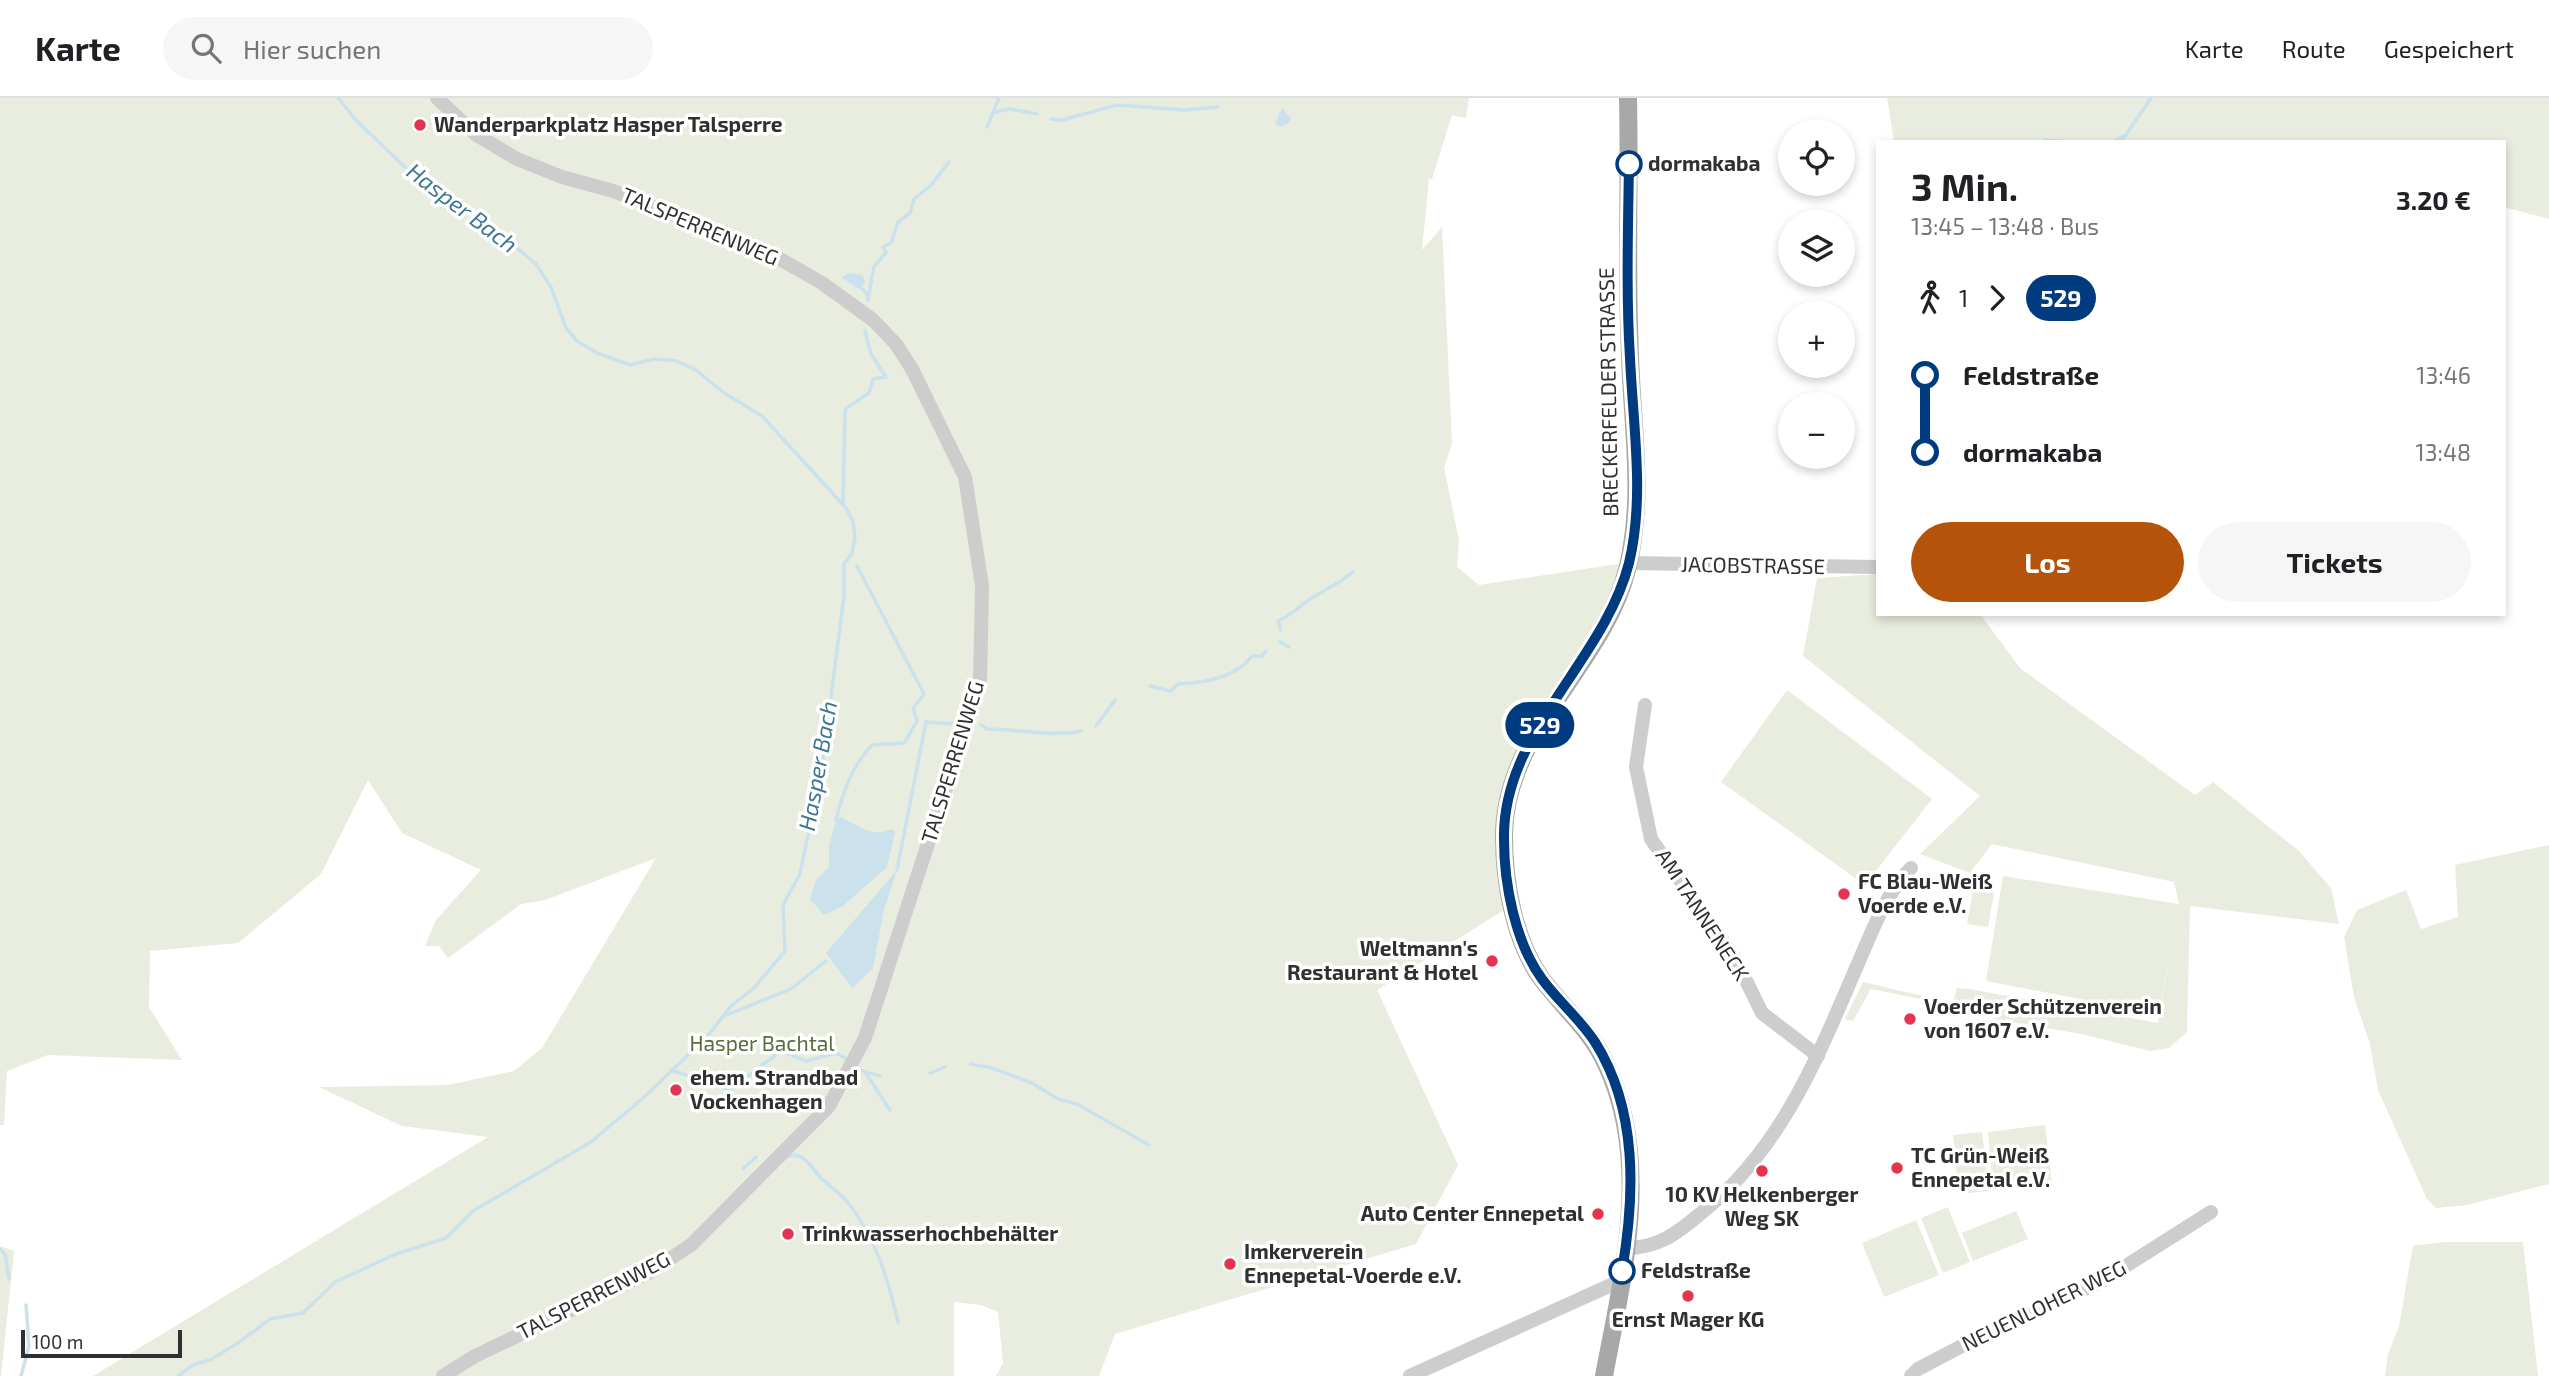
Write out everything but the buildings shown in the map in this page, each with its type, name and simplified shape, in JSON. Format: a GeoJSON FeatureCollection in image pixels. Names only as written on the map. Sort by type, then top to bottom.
{"type":"FeatureCollection","features":[{"type":"Feature","properties":{"kind":"main road","name":"BRECKERFELDER STRASSE"},"geometry":{"type":"LineString","coordinates":[[1604,1376],[1626,1248],[1630,1210],[1629,1146],[1614,1082],[1595,1043],[1541,978],[1530,958],[1512,901],[1504,841],[1510,794],[1527,750],[1613,608],[1629,563],[1637,504],[1630,354],[1628,98]]}},
{"type":"Feature","properties":{"kind":"street","name":"TALSPERRENWEG"},"geometry":{"type":"LineString","coordinates":[[437,98],[475,134],[517,159],[562,177],[613,191],[764,250],[822,283],[873,320],[896,344],[912,369],[965,477],[982,586],[980,683],[865,1038],[828,1106],[691,1245],[650,1272],[533,1326],[443,1376]]}},
{"type":"Feature","properties":{"kind":"street","name":"JACOBSTRASSE"},"geometry":{"type":"LineString","coordinates":[[1629,563],[1876,567]]}},
{"type":"Feature","properties":{"kind":"street","name":"AM TANNENECK"},"geometry":{"type":"LineString","coordinates":[[1645,705],[1636,766],[1651,839],[1736,960],[1762,1013],[1818,1056]]}},
{"type":"Feature","properties":{"kind":"street"},"geometry":{"type":"LineString","coordinates":[[1626,1248],[1647,1248],[1679,1231],[1733,1188],[1774,1135],[1818,1056],[1898,881],[1910,868]]}},
{"type":"Feature","properties":{"kind":"street","name":"NEUENLOHER WEG"},"geometry":{"type":"LineString","coordinates":[[1911,1376],[1918,1369],[1960,1347],[2102,1281],[2211,1212]]}},
{"type":"Feature","properties":{"kind":"street"},"geometry":{"type":"LineString","coordinates":[[1410,1376],[1620,1281]]}},
{"type":"Feature","properties":{"kind":"green space","name":"Hasper Bachtal"},"geometry":{"type":"Polygon","coordinates":[[[0,98],[1469,98],[1466,118],[1452,115],[1432,179],[1429,179],[1422,250],[1442,227],[1452,444],[1444,467],[1459,540],[1457,567],[1479,585],[1624,563],[1595,634],[1503,793],[1495,844],[1504,910],[1377,990],[1458,1165],[1416,1244],[1115,1334],[1099,1376],[996,1376],[1003,1363],[998,1312],[981,1305],[954,1302],[954,1376],[93,1376],[488,1137],[402,1126],[319,1087],[448,1085],[514,1071],[542,1048],[656,858],[545,900],[521,904],[448,958],[439,946],[425,946],[436,920],[481,870],[402,833],[368,780],[321,874],[238,943],[150,951],[149,1007],[182,1060],[48,1055],[7,1071],[4,1125],[0,1125],[0,98]]]}},
{"type":"Feature","properties":{"kind":"green space"},"geometry":{"type":"Polygon","coordinates":[[[1887,98],[2549,98],[2549,219],[2506,208],[2506,140],[1894,140],[1887,98]]]}},
{"type":"Feature","properties":{"kind":"green space"},"geometry":{"type":"Polygon","coordinates":[[[1876,574],[1876,616],[1981,616],[2020,668],[2195,795],[2213,782],[2299,851],[2331,888],[2339,924],[2190,906],[2187,1032],[2169,1048],[2150,1051],[2082,1034],[1997,1020],[1985,1012],[1871,989],[1853,1021],[1845,1019],[1863,982],[1953,1003],[1957,988],[1969,989],[2158,1023],[2176,920],[2159,1014],[1986,981],[2003,876],[2179,904],[2174,882],[1992,844],[1970,873],[1920,854],[1980,796],[1803,656],[1817,578],[1876,574]]]}},
{"type":"Feature","properties":{"kind":"green space"},"geometry":{"type":"Polygon","coordinates":[[[1787,690],[1932,799],[1865,885],[1721,782],[1787,690]]]}},
{"type":"Feature","properties":{"kind":"green space"},"geometry":{"type":"Polygon","coordinates":[[[2549,845],[2549,1184],[2467,1205],[2436,1208],[2427,1199],[2378,1090],[2370,1044],[2354,997],[2344,937],[2357,910],[2406,890],[2421,929],[2458,917],[2455,865],[2549,845]]]}},
{"type":"Feature","properties":{"kind":"green space"},"geometry":{"type":"Polygon","coordinates":[[[1973,890],[1994,893],[1988,927],[1967,924],[1973,890]]]}},
{"type":"Feature","properties":{"kind":"green space"},"geometry":{"type":"Polygon","coordinates":[[[2045,1125],[2052,1184],[1993,1190],[1988,1132],[2045,1125]]]}},
{"type":"Feature","properties":{"kind":"green space"},"geometry":{"type":"Polygon","coordinates":[[[1982,1132],[1989,1191],[1959,1194],[1953,1135],[1982,1132]]]}},
{"type":"Feature","properties":{"kind":"green space"},"geometry":{"type":"Polygon","coordinates":[[[1948,1207],[1970,1262],[1943,1273],[1921,1218],[1948,1207]]]}},
{"type":"Feature","properties":{"kind":"green space"},"geometry":{"type":"Polygon","coordinates":[[[2016,1211],[2028,1239],[1973,1261],[1962,1233],[2016,1211]]]}},
{"type":"Feature","properties":{"kind":"green space"},"geometry":{"type":"Polygon","coordinates":[[[1916,1220],[1939,1275],[1884,1297],[1862,1243],[1916,1220]]]}},
{"type":"Feature","properties":{"kind":"green space"},"geometry":{"type":"Polygon","coordinates":[[[2443,1242],[2523,1242],[2538,1376],[2385,1376],[2388,1354],[2399,1326],[2413,1246],[2443,1242]]]}},
{"type":"Feature","properties":{"kind":"green space"},"geometry":{"type":"Polygon","coordinates":[[[0,1246],[14,1251],[1,1376],[0,1376],[0,1246]]]}},
{"type":"Feature","properties":{"kind":"water"},"geometry":{"type":"Polygon","coordinates":[[[1282,108],[1291,118],[1289,123],[1280,127],[1275,124],[1282,108]]]}},
{"type":"Feature","properties":{"kind":"water"},"geometry":{"type":"Polygon","coordinates":[[[849,273],[863,275],[865,283],[858,289],[841,277],[849,273]]]}},
{"type":"Feature","properties":{"kind":"water"},"geometry":{"type":"Polygon","coordinates":[[[841,817],[873,832],[892,829],[895,832],[887,867],[843,906],[824,915],[810,899],[816,880],[829,867],[829,846],[836,820],[841,817]]]}},
{"type":"Feature","properties":{"kind":"water"},"geometry":{"type":"Polygon","coordinates":[[[897,870],[884,910],[873,968],[852,988],[826,953],[897,870]]]}},
{"type":"Feature","properties":{"kind":"waterway","name":"Hasper Bach"},"geometry":{"type":"LineString","coordinates":[[178,1376],[193,1365],[210,1360],[238,1343],[270,1319],[303,1313],[335,1282],[396,1254],[446,1238],[473,1211],[591,1142],[642,1099],[707,1037],[730,1007],[754,988],[785,951],[783,905],[800,874],[810,825],[810,797],[823,758],[844,596],[844,564],[852,553],[855,538],[853,521],[846,508],[762,416],[724,393],[696,370],[677,361],[654,359],[630,365],[597,353],[577,341],[566,328],[551,287],[536,264],[474,212],[433,191],[415,177],[355,119],[338,98]]}},
{"type":"Feature","properties":{"kind":"waterway"},"geometry":{"type":"LineString","coordinates":[[987,127],[999,98]]}},
{"type":"Feature","properties":{"kind":"waterway"},"geometry":{"type":"LineString","coordinates":[[2122,140],[2151,98]]}},
{"type":"Feature","properties":{"kind":"waterway"},"geometry":{"type":"LineString","coordinates":[[1051,119],[1062,120],[1117,105],[1184,110],[1218,107]]}},
{"type":"Feature","properties":{"kind":"waterway"},"geometry":{"type":"LineString","coordinates":[[995,112],[1010,109],[1037,114]]}},
{"type":"Feature","properties":{"kind":"waterway"},"geometry":{"type":"LineString","coordinates":[[2116,140],[2123,136]]}},
{"type":"Feature","properties":{"kind":"waterway"},"geometry":{"type":"LineString","coordinates":[[868,300],[874,266],[886,253],[883,247],[891,243],[898,222],[910,213],[914,199],[931,185],[949,162]]}},
{"type":"Feature","properties":{"kind":"waterway"},"geometry":{"type":"LineString","coordinates":[[859,286],[868,295]]}},
{"type":"Feature","properties":{"kind":"waterway"},"geometry":{"type":"LineString","coordinates":[[843,504],[845,409],[869,393],[873,379],[886,377],[871,354],[865,331]]}},
{"type":"Feature","properties":{"kind":"waterway"},"geometry":{"type":"LineString","coordinates":[[836,820],[845,790],[859,762],[872,745],[904,743],[917,721],[913,708],[924,694],[857,566]]}},
{"type":"Feature","properties":{"kind":"waterway"},"geometry":{"type":"LineString","coordinates":[[1281,630],[1278,621],[1353,572]]}},
{"type":"Feature","properties":{"kind":"waterway"},"geometry":{"type":"LineString","coordinates":[[1280,642],[1289,647]]}},
{"type":"Feature","properties":{"kind":"waterway"},"geometry":{"type":"LineString","coordinates":[[1150,686],[1171,691],[1178,684],[1219,678],[1237,670],[1252,656],[1262,656],[1266,651]]}},
{"type":"Feature","properties":{"kind":"waterway"},"geometry":{"type":"LineString","coordinates":[[1096,726],[1115,700]]}},
{"type":"Feature","properties":{"kind":"waterway"},"geometry":{"type":"LineString","coordinates":[[897,870],[926,722],[956,724]]}},
{"type":"Feature","properties":{"kind":"waterway"},"geometry":{"type":"LineString","coordinates":[[981,725],[987,729],[1046,733],[1081,731]]}},
{"type":"Feature","properties":{"kind":"waterway"},"geometry":{"type":"LineString","coordinates":[[724,1016],[791,989],[826,961]]}},
{"type":"Feature","properties":{"kind":"waterway"},"geometry":{"type":"LineString","coordinates":[[671,1070],[730,1090],[781,1051],[806,1061],[836,1053],[847,1059]]}},
{"type":"Feature","properties":{"kind":"waterway"},"geometry":{"type":"LineString","coordinates":[[971,1064],[992,1068],[1032,1083],[1058,1099],[1077,1104],[1149,1145]]}},
{"type":"Feature","properties":{"kind":"waterway"},"geometry":{"type":"LineString","coordinates":[[930,1073],[945,1067]]}},
{"type":"Feature","properties":{"kind":"waterway"},"geometry":{"type":"LineString","coordinates":[[857,1068],[865,1072],[890,1110]]}},
{"type":"Feature","properties":{"kind":"waterway"},"geometry":{"type":"LineString","coordinates":[[865,1072],[880,1076]]}},
{"type":"Feature","properties":{"kind":"waterway"},"geometry":{"type":"LineString","coordinates":[[789,1156],[803,1158],[846,1200],[859,1218],[880,1261],[898,1322]]}},
{"type":"Feature","properties":{"kind":"waterway"},"geometry":{"type":"LineString","coordinates":[[743,1169],[756,1157]]}},
{"type":"Feature","properties":{"kind":"waterway"},"geometry":{"type":"LineString","coordinates":[[0,1249],[5,1254],[9,1279]]}},
{"type":"Feature","properties":{"kind":"waterway"},"geometry":{"type":"LineString","coordinates":[[21,1376],[29,1346],[26,1305]]}},
{"type":"Feature","properties":{"kind":"bus line","name":"529"},"geometry":{"type":"LineString","coordinates":[[1622,1271],[1629,1225],[1631,1183],[1630,1153],[1622,1109],[1614,1082],[1595,1043],[1541,978],[1522,940],[1512,901],[1504,827],[1510,794],[1527,750],[1613,608],[1626,576],[1634,538],[1637,479],[1630,354],[1629,164]]}},
{"type":"Feature","properties":{"kind":"place","name":"Wanderparkplatz Hasper Talsperre"},"geometry":{"type":"Point","coordinates":[420,125]}},
{"type":"Feature","properties":{"kind":"place","name":"dormakaba"},"geometry":{"type":"Point","coordinates":[1629,164]}},
{"type":"Feature","properties":{"kind":"place","name":"FC Blau-Weiß Voerde e.V."},"geometry":{"type":"Point","coordinates":[1844,894]}},
{"type":"Feature","properties":{"kind":"place","name":"Weltmann's Restaurant & Hotel"},"geometry":{"type":"Point","coordinates":[1492,961]}},
{"type":"Feature","properties":{"kind":"place","name":"Voerder Schützenverein von 1607 e.V."},"geometry":{"type":"Point","coordinates":[1910,1019]}},
{"type":"Feature","properties":{"kind":"place","name":"ehem. Strandbad Vockenhagen"},"geometry":{"type":"Point","coordinates":[676,1090]}},
{"type":"Feature","properties":{"kind":"place","name":"TC Grün-Weiß Ennepetal e.V."},"geometry":{"type":"Point","coordinates":[1897,1168]}},
{"type":"Feature","properties":{"kind":"place","name":"10 KV Helkenberger Weg SK"},"geometry":{"type":"Point","coordinates":[1762,1171]}},
{"type":"Feature","properties":{"kind":"place","name":"Auto Center Ennepetal"},"geometry":{"type":"Point","coordinates":[1598,1214]}},
{"type":"Feature","properties":{"kind":"place","name":"Trinkwasserhochbehälter"},"geometry":{"type":"Point","coordinates":[788,1234]}},
{"type":"Feature","properties":{"kind":"place","name":"Imkerverein Ennepetal-Voerde e.V."},"geometry":{"type":"Point","coordinates":[1230,1264]}},
{"type":"Feature","properties":{"kind":"place","name":"Feldstraße"},"geometry":{"type":"Point","coordinates":[1622,1271]}},
{"type":"Feature","properties":{"kind":"place","name":"Ernst Mager KG"},"geometry":{"type":"Point","coordinates":[1688,1296]}}]}
